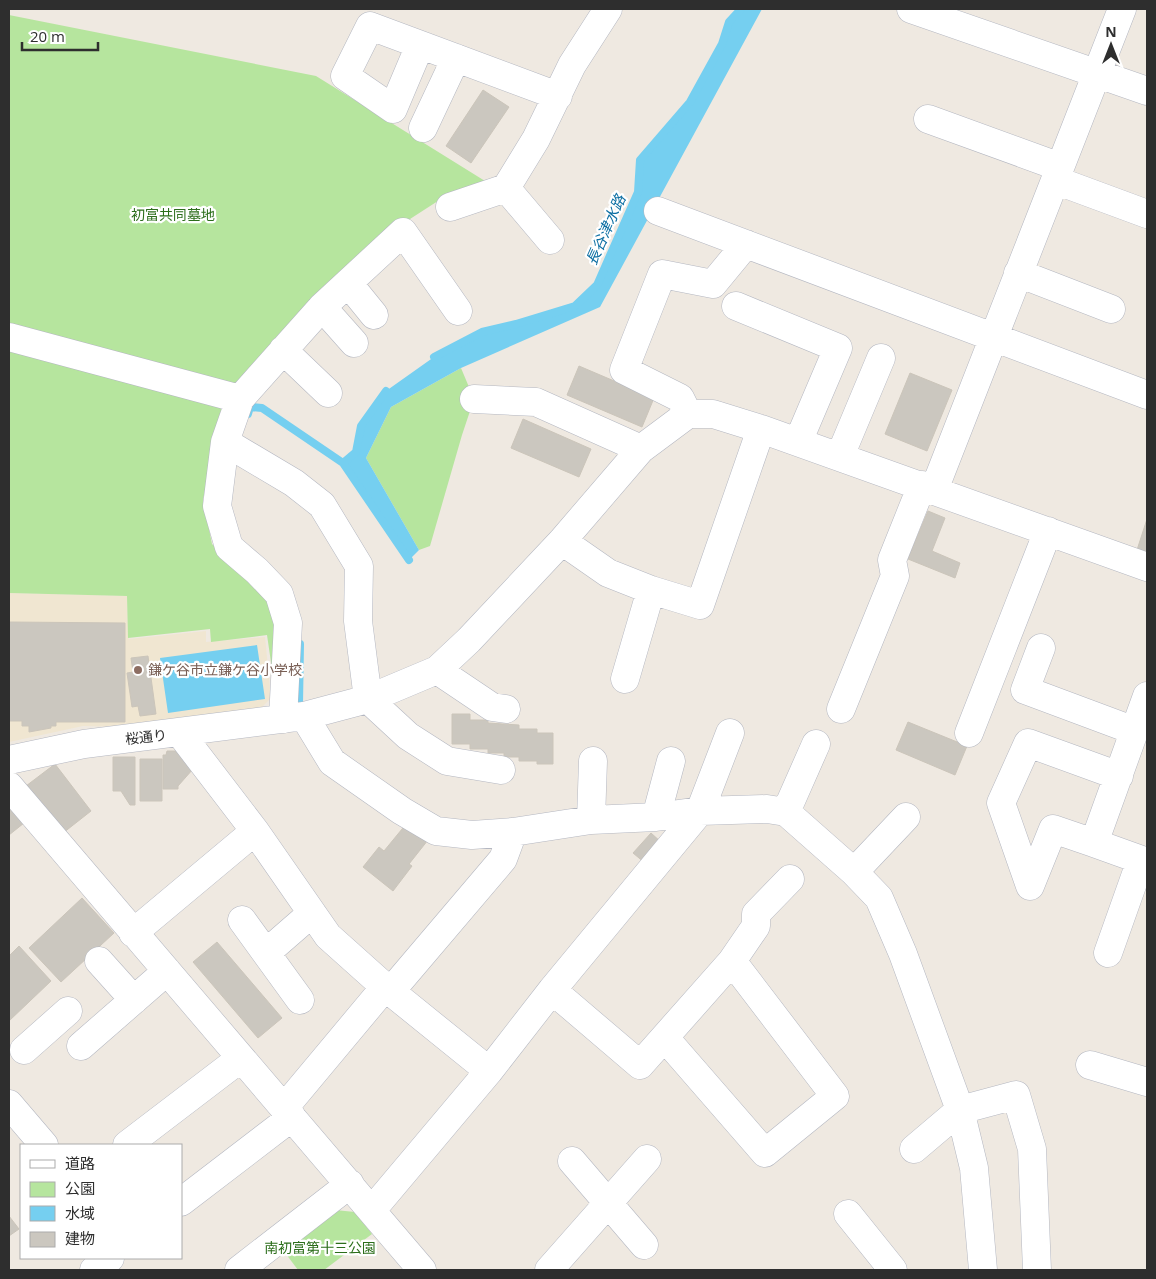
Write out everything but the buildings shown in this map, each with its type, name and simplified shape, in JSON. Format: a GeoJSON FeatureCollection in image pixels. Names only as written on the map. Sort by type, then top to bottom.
{"type":"FeatureCollection","features":[{"type":"Feature","properties":{"kind":"street"},"geometry":{"type":"LineString","coordinates":[[450,206],[506,188],[536,138],[572,65],[608,9]]}},
{"type":"Feature","properties":{"kind":"street"},"geometry":{"type":"LineString","coordinates":[[911,9],[1147,91]]}},
{"type":"Feature","properties":{"kind":"street"},"geometry":{"type":"LineString","coordinates":[[841,709],[896,576],[892,560],[928,488],[993,336],[1122,9]]}},
{"type":"Feature","properties":{"kind":"street"},"geometry":{"type":"LineString","coordinates":[[420,45],[558,96]]}},
{"type":"Feature","properties":{"kind":"street"},"geometry":{"type":"LineString","coordinates":[[423,128],[456,58]]}},
{"type":"Feature","properties":{"kind":"street"},"geometry":{"type":"LineString","coordinates":[[928,119],[1147,214]]}},
{"type":"Feature","properties":{"kind":"street"},"geometry":{"type":"LineString","coordinates":[[506,188],[550,240]]}},
{"type":"Feature","properties":{"kind":"street"},"geometry":{"type":"LineString","coordinates":[[658,211],[1147,395]]}},
{"type":"Feature","properties":{"kind":"street"},"geometry":{"type":"LineString","coordinates":[[458,312],[404,232],[322,307],[240,399],[225,442],[217,506],[229,547],[257,570],[279,594],[288,623],[294,718],[332,762],[402,811],[436,831],[472,835],[513,832],[591,820],[700,812],[767,809],[786,812],[854,872],[879,898],[903,954],[960,1110],[974,1168],[983,1270]]}},
{"type":"Feature","properties":{"kind":"street"},"geometry":{"type":"LineString","coordinates":[[688,414],[680,398],[624,370],[662,274],[713,284],[746,244]]}},
{"type":"Feature","properties":{"kind":"street"},"geometry":{"type":"LineString","coordinates":[[1018,273],[1111,309]]}},
{"type":"Feature","properties":{"kind":"street"},"geometry":{"type":"LineString","coordinates":[[348,283],[374,315]]}},
{"type":"Feature","properties":{"kind":"street"},"geometry":{"type":"LineString","coordinates":[[736,306],[838,348],[798,442]]}},
{"type":"Feature","properties":{"kind":"street"},"geometry":{"type":"LineString","coordinates":[[322,307],[354,343]]}},
{"type":"Feature","properties":{"kind":"street"},"geometry":{"type":"LineString","coordinates":[[9,337],[240,399]]}},
{"type":"Feature","properties":{"kind":"street"},"geometry":{"type":"LineString","coordinates":[[283,350],[328,393]]}},
{"type":"Feature","properties":{"kind":"street"},"geometry":{"type":"LineString","coordinates":[[840,456],[881,358]]}},
{"type":"Feature","properties":{"kind":"street"},"geometry":{"type":"LineString","coordinates":[[474,399],[536,402],[641,449]]}},
{"type":"Feature","properties":{"kind":"street"},"geometry":{"type":"LineString","coordinates":[[506,709],[492,707],[437,670],[469,640],[562,541],[641,449],[688,414],[713,414],[761,429],[1147,567]]}},
{"type":"Feature","properties":{"kind":"street"},"geometry":{"type":"LineString","coordinates":[[562,541],[608,573],[651,590],[700,605],[761,429]]}},
{"type":"Feature","properties":{"kind":"street"},"geometry":{"type":"LineString","coordinates":[[225,442],[294,483],[322,505],[359,566],[358,621],[368,699],[408,736],[447,761],[501,770]]}},
{"type":"Feature","properties":{"kind":"street"},"geometry":{"type":"LineString","coordinates":[[969,733],[1048,531]]}},
{"type":"Feature","properties":{"kind":"street"},"geometry":{"type":"LineString","coordinates":[[625,679],[651,590]]}},
{"type":"Feature","properties":{"kind":"street"},"geometry":{"type":"LineString","coordinates":[[1041,648],[1025,690],[1135,731]]}},
{"type":"Feature","properties":{"kind":"street","name":"桜通り"},"geometry":{"type":"LineString","coordinates":[[9,760],[84,744],[294,718],[368,699],[437,670]]}},
{"type":"Feature","properties":{"kind":"street"},"geometry":{"type":"LineString","coordinates":[[1094,843],[1147,696]]}},
{"type":"Feature","properties":{"kind":"street"},"geometry":{"type":"LineString","coordinates":[[180,733],[255,831],[328,936],[388,989],[489,1070]]}},
{"type":"Feature","properties":{"kind":"street"},"geometry":{"type":"LineString","coordinates":[[372,1210],[700,812],[730,733]]}},
{"type":"Feature","properties":{"kind":"street"},"geometry":{"type":"LineString","coordinates":[[1108,953],[1144,861],[1052,829],[1030,886],[1001,803],[1028,743],[1119,776]]}},
{"type":"Feature","properties":{"kind":"street"},"geometry":{"type":"LineString","coordinates":[[786,812],[816,744]]}},
{"type":"Feature","properties":{"kind":"street"},"geometry":{"type":"LineString","coordinates":[[591,820],[593,761]]}},
{"type":"Feature","properties":{"kind":"street"},"geometry":{"type":"LineString","coordinates":[[656,816],[671,761]]}},
{"type":"Feature","properties":{"kind":"street"},"geometry":{"type":"LineString","coordinates":[[9,786],[422,1270]]}},
{"type":"Feature","properties":{"kind":"street"},"geometry":{"type":"LineString","coordinates":[[854,872],[906,817]]}},
{"type":"Feature","properties":{"kind":"street"},"geometry":{"type":"LineString","coordinates":[[133,933],[255,831]]}},
{"type":"Feature","properties":{"kind":"street"},"geometry":{"type":"LineString","coordinates":[[182,1201],[288,1112],[388,989],[503,859],[513,832]]}},
{"type":"Feature","properties":{"kind":"street"},"geometry":{"type":"LineString","coordinates":[[552,990],[640,1066],[732,960],[756,926],[756,914],[790,879]]}},
{"type":"Feature","properties":{"kind":"street"},"geometry":{"type":"LineString","coordinates":[[266,953],[312,913]]}},
{"type":"Feature","properties":{"kind":"street"},"geometry":{"type":"LineString","coordinates":[[242,920],[300,1000]]}},
{"type":"Feature","properties":{"kind":"street"},"geometry":{"type":"LineString","coordinates":[[99,960],[134,1000]]}},
{"type":"Feature","properties":{"kind":"street"},"geometry":{"type":"LineString","coordinates":[[665,1038],[765,1153],[835,1096],[732,960]]}},
{"type":"Feature","properties":{"kind":"street"},"geometry":{"type":"LineString","coordinates":[[24,1050],[60,1003],[86,1042],[167,972]]}},
{"type":"Feature","properties":{"kind":"street"},"geometry":{"type":"LineString","coordinates":[[128,1144],[241,1058]]}},
{"type":"Feature","properties":{"kind":"street"},"geometry":{"type":"LineString","coordinates":[[1090,1065],[1147,1082]]}},
{"type":"Feature","properties":{"kind":"street"},"geometry":{"type":"LineString","coordinates":[[914,1149],[960,1110],[1016,1095],[1032,1150],[1038,1270]]}},
{"type":"Feature","properties":{"kind":"street"},"geometry":{"type":"LineString","coordinates":[[14,1120],[43,1144]]}},
{"type":"Feature","properties":{"kind":"street"},"geometry":{"type":"LineString","coordinates":[[539,1268],[608,1203],[647,1159]]}},
{"type":"Feature","properties":{"kind":"street"},"geometry":{"type":"LineString","coordinates":[[572,1161],[644,1245]]}},
{"type":"Feature","properties":{"kind":"street"},"geometry":{"type":"LineString","coordinates":[[238,1270],[350,1184]]}},
{"type":"Feature","properties":{"kind":"street"},"geometry":{"type":"LineString","coordinates":[[848,1214],[893,1270]]}},
{"type":"Feature","properties":{"kind":"street"},"geometry":{"type":"LineString","coordinates":[[94,1270],[109,1259]]}},
{"type":"Feature","properties":{"kind":"shaded area","name":"鎌ケ谷市立鎌ケ谷小学校"},"geometry":{"type":"Polygon","coordinates":[[[9,593],[127,596],[129,639],[206,631],[206,642],[265,637],[271,698],[262,707],[128,727],[83,726],[9,742],[9,593]]]}},
{"type":"Feature","properties":{"kind":"green space","name":"初富共同墓地"},"geometry":{"type":"Polygon","coordinates":[[[9,15],[316,76],[485,181],[441,199],[410,219],[317,301],[228,407],[203,499],[212,544],[271,598],[280,626],[277,703],[267,635],[211,642],[210,629],[128,638],[127,596],[9,593],[9,15]]]}},
{"type":"Feature","properties":{"kind":"green space"},"geometry":{"type":"Polygon","coordinates":[[[461,368],[474,399],[430,546],[419,550],[366,458],[391,407],[461,368]]]}},
{"type":"Feature","properties":{"kind":"green space","name":"南初富第十三公園"},"geometry":{"type":"Polygon","coordinates":[[[335,1210],[355,1212],[372,1234],[324,1270],[298,1270],[283,1250],[335,1210]]]}},
{"type":"Feature","properties":{"kind":"water"},"geometry":{"type":"Polygon","coordinates":[[[741,9],[762,9],[600,307],[461,368],[391,407],[366,458],[419,550],[409,560],[343,463],[356,452],[361,426],[386,391],[434,357],[482,332],[575,306],[597,285],[638,192],[640,160],[690,102],[722,44],[729,22],[741,9]]]}},
{"type":"Feature","properties":{"kind":"water"},"geometry":{"type":"Polygon","coordinates":[[[257,645],[265,699],[168,713],[160,658],[257,645]]]}},
{"type":"Feature","properties":{"kind":"waterway","name":"長谷津水路"},"geometry":{"type":"LineString","coordinates":[[434,357],[482,332],[575,306],[597,285],[638,192],[640,160],[690,102],[722,44],[729,22],[741,9]]}},
{"type":"Feature","properties":{"kind":"waterway","name":"長谷津水路"},"geometry":{"type":"LineString","coordinates":[[248,414],[250,407],[262,408],[343,463],[356,452],[361,426],[386,391]]}},
{"type":"Feature","properties":{"kind":"waterway"},"geometry":{"type":"LineString","coordinates":[[343,463],[409,560]]}},
{"type":"Feature","properties":{"kind":"waterway","name":"長谷津水路"},"geometry":{"type":"LineString","coordinates":[[299,704],[300,644]]}},
{"type":"Feature","properties":{"kind":"place","name":"鎌ケ谷市立鎌ケ谷小学校"},"geometry":{"type":"Point","coordinates":[138,670]}}]}
